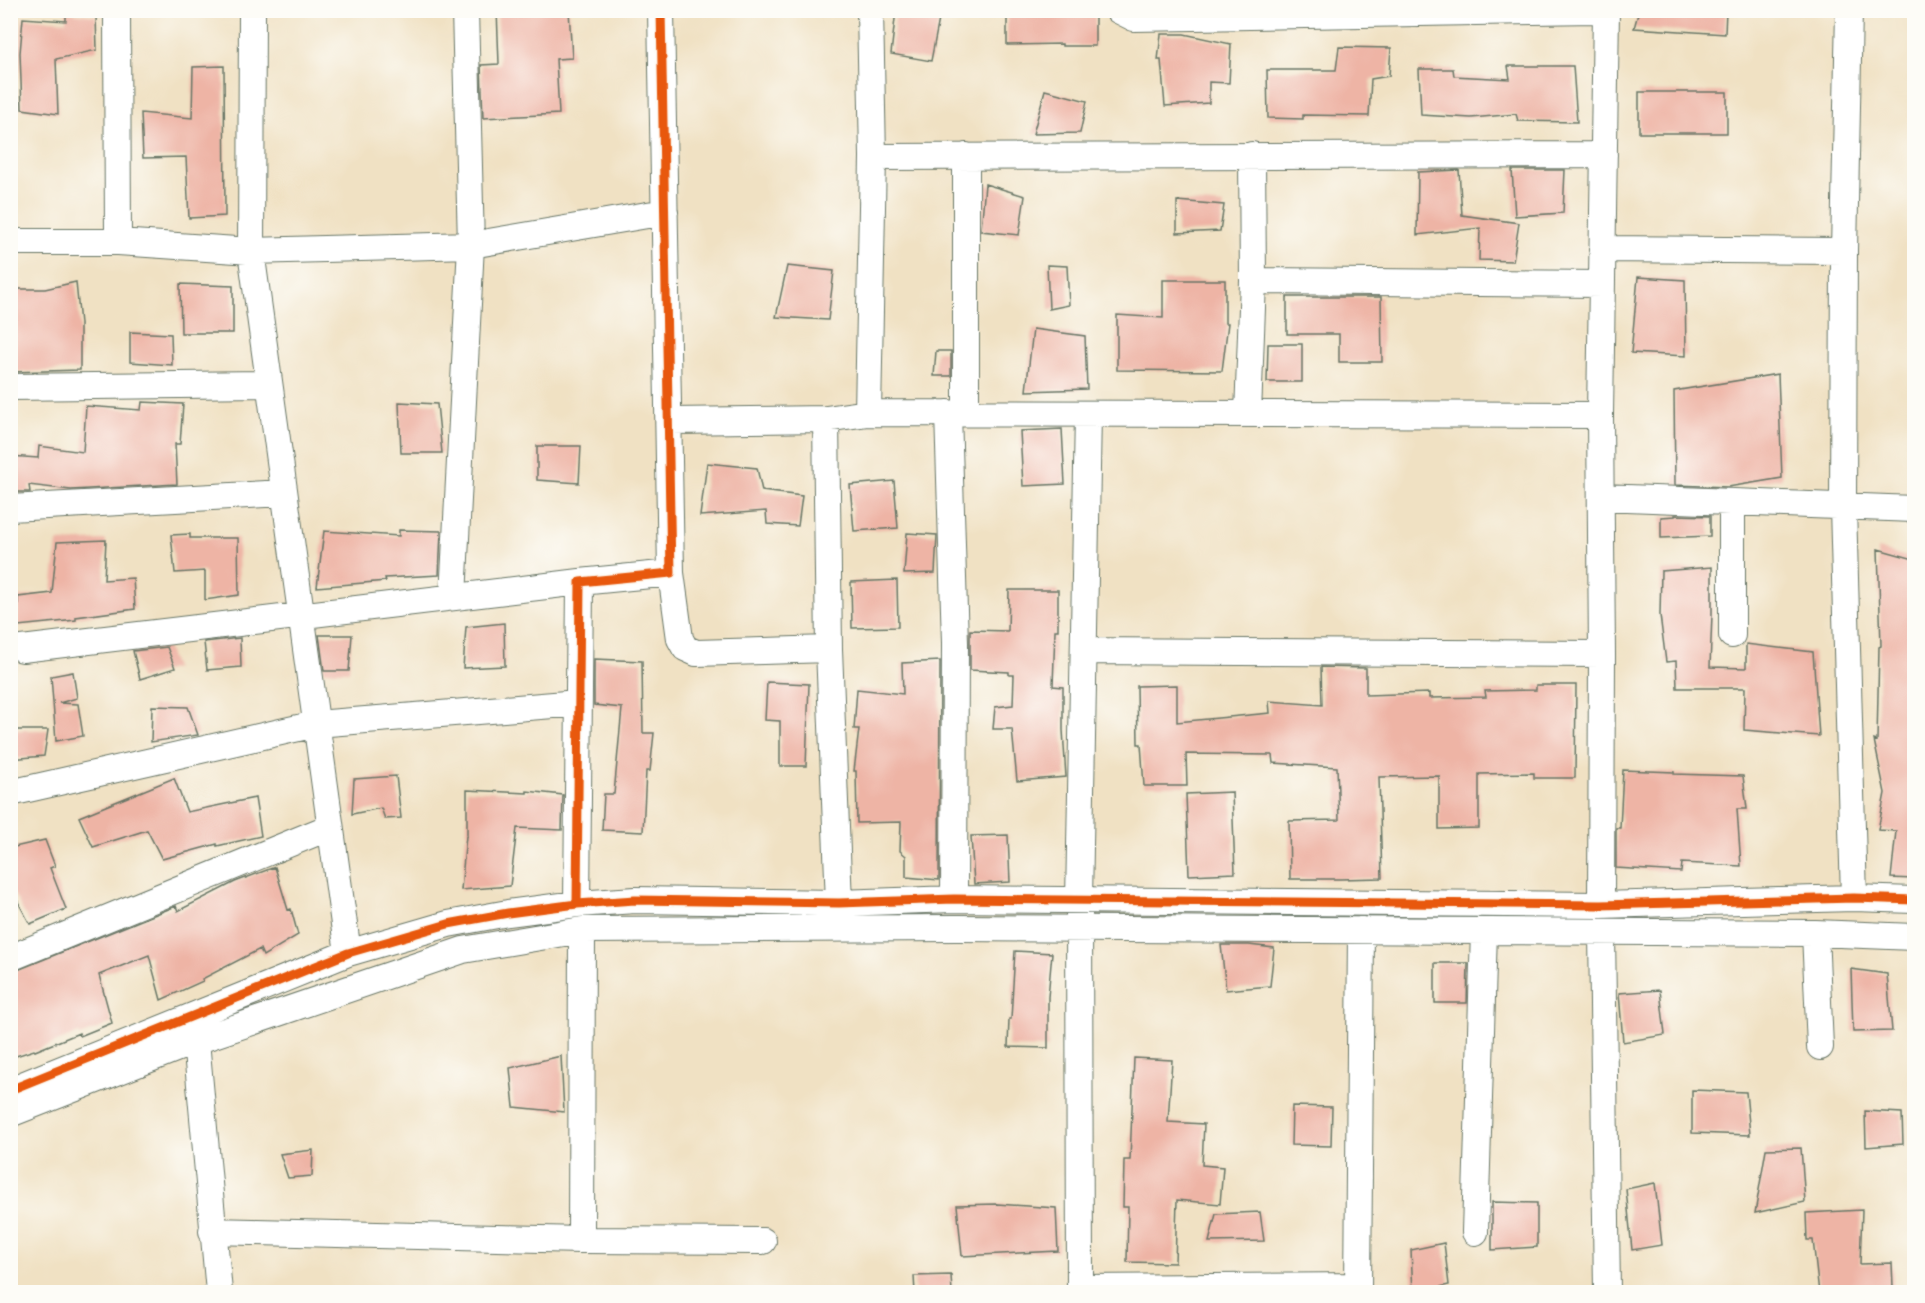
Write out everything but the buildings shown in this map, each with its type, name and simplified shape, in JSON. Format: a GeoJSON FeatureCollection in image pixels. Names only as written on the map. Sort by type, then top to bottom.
{"type":"FeatureCollection","features":[{"type":"Feature","properties":{"kind":"street"},"geometry":{"type":"LineString","coordinates":[[117,10],[118,242]]}},
{"type":"Feature","properties":{"kind":"street"},"geometry":{"type":"LineString","coordinates":[[252,10],[251,251],[348,953]]}},
{"type":"Feature","properties":{"kind":"street"},"geometry":{"type":"LineString","coordinates":[[453,597],[471,245],[465,10]]}},
{"type":"Feature","properties":{"kind":"street"},"geometry":{"type":"LineString","coordinates":[[662,10],[671,573],[680,639],[685,648],[696,653],[830,649]]}},
{"type":"Feature","properties":{"kind":"street"},"geometry":{"type":"LineString","coordinates":[[868,413],[873,157],[870,10]]}},
{"type":"Feature","properties":{"kind":"street"},"geometry":{"type":"LineString","coordinates":[[1118,10],[1134,18],[1595,10]]}},
{"type":"Feature","properties":{"kind":"street"},"geometry":{"type":"LineString","coordinates":[[1601,904],[1600,416],[1606,10]]}},
{"type":"Feature","properties":{"kind":"street"},"geometry":{"type":"LineString","coordinates":[[1849,10],[1844,251],[1844,507],[1854,898]]}},
{"type":"Feature","properties":{"kind":"street"},"geometry":{"type":"LineString","coordinates":[[873,157],[1604,154]]}},
{"type":"Feature","properties":{"kind":"street"},"geometry":{"type":"LineString","coordinates":[[1248,414],[1253,281],[1252,155]]}},
{"type":"Feature","properties":{"kind":"street"},"geometry":{"type":"LineString","coordinates":[[954,899],[957,413],[966,156]]}},
{"type":"Feature","properties":{"kind":"street"},"geometry":{"type":"LineString","coordinates":[[10,242],[118,242],[251,251],[471,245],[665,212]]}},
{"type":"Feature","properties":{"kind":"street"},"geometry":{"type":"LineString","coordinates":[[1602,249],[1844,251]]}},
{"type":"Feature","properties":{"kind":"street"},"geometry":{"type":"LineString","coordinates":[[1253,281],[1602,284]]}},
{"type":"Feature","properties":{"kind":"street"},"geometry":{"type":"LineString","coordinates":[[10,387],[269,384]]}},
{"type":"Feature","properties":{"kind":"street"},"geometry":{"type":"LineString","coordinates":[[670,421],[826,419],[868,413],[1600,416]]}},
{"type":"Feature","properties":{"kind":"street"},"geometry":{"type":"LineString","coordinates":[[1088,414],[1079,900],[1080,1290],[1358,1289],[1361,930]]}},
{"type":"Feature","properties":{"kind":"street"},"geometry":{"type":"LineString","coordinates":[[826,419],[830,649],[839,903]]}},
{"type":"Feature","properties":{"kind":"street"},"geometry":{"type":"LineString","coordinates":[[10,508],[284,493]]}},
{"type":"Feature","properties":{"kind":"street"},"geometry":{"type":"LineString","coordinates":[[1601,497],[1914,509]]}},
{"type":"Feature","properties":{"kind":"street"},"geometry":{"type":"LineString","coordinates":[[1732,502],[1732,635]]}},
{"type":"Feature","properties":{"kind":"street"},"geometry":{"type":"LineString","coordinates":[[22,649],[671,573]]}},
{"type":"Feature","properties":{"kind":"street"},"geometry":{"type":"LineString","coordinates":[[577,904],[580,582]]}},
{"type":"Feature","properties":{"kind":"street"},"geometry":{"type":"LineString","coordinates":[[1084,651],[1602,654]]}},
{"type":"Feature","properties":{"kind":"street"},"geometry":{"type":"LineString","coordinates":[[10,793],[316,724],[578,703]]}},
{"type":"Feature","properties":{"kind":"street"},"geometry":{"type":"LineString","coordinates":[[10,957],[330,827]]}},
{"type":"Feature","properties":{"kind":"street"},"geometry":{"type":"LineString","coordinates":[[10,1090],[348,953],[448,924],[577,904],[635,900],[839,903],[954,899],[1601,904],[1854,898],[1914,900]]}},
{"type":"Feature","properties":{"kind":"street"},"geometry":{"type":"LineString","coordinates":[[10,1114],[196,1041],[464,950],[582,930],[818,928],[1361,930],[1815,933],[1914,937]]}},
{"type":"Feature","properties":{"kind":"street"},"geometry":{"type":"LineString","coordinates":[[581,1240],[582,930]]}},
{"type":"Feature","properties":{"kind":"street"},"geometry":{"type":"LineString","coordinates":[[1474,1232],[1484,931]]}},
{"type":"Feature","properties":{"kind":"street"},"geometry":{"type":"LineString","coordinates":[[1602,932],[1607,1293]]}},
{"type":"Feature","properties":{"kind":"street"},"geometry":{"type":"LineString","coordinates":[[1815,933],[1820,1047]]}},
{"type":"Feature","properties":{"kind":"street"},"geometry":{"type":"LineString","coordinates":[[196,1041],[219,1293]]}},
{"type":"Feature","properties":{"kind":"street"},"geometry":{"type":"LineString","coordinates":[[212,1232],[581,1240],[763,1241]]}},
{"type":"Feature","properties":{"kind":"cycle path"},"geometry":{"type":"LineString","coordinates":[[577,904],[580,582],[671,573],[661,10]]}},
{"type":"Feature","properties":{"kind":"cycle path"},"geometry":{"type":"LineString","coordinates":[[10,1090],[348,953],[448,924],[577,904],[635,900],[839,903],[954,899],[1601,905],[1854,898],[1914,900]]}}]}
